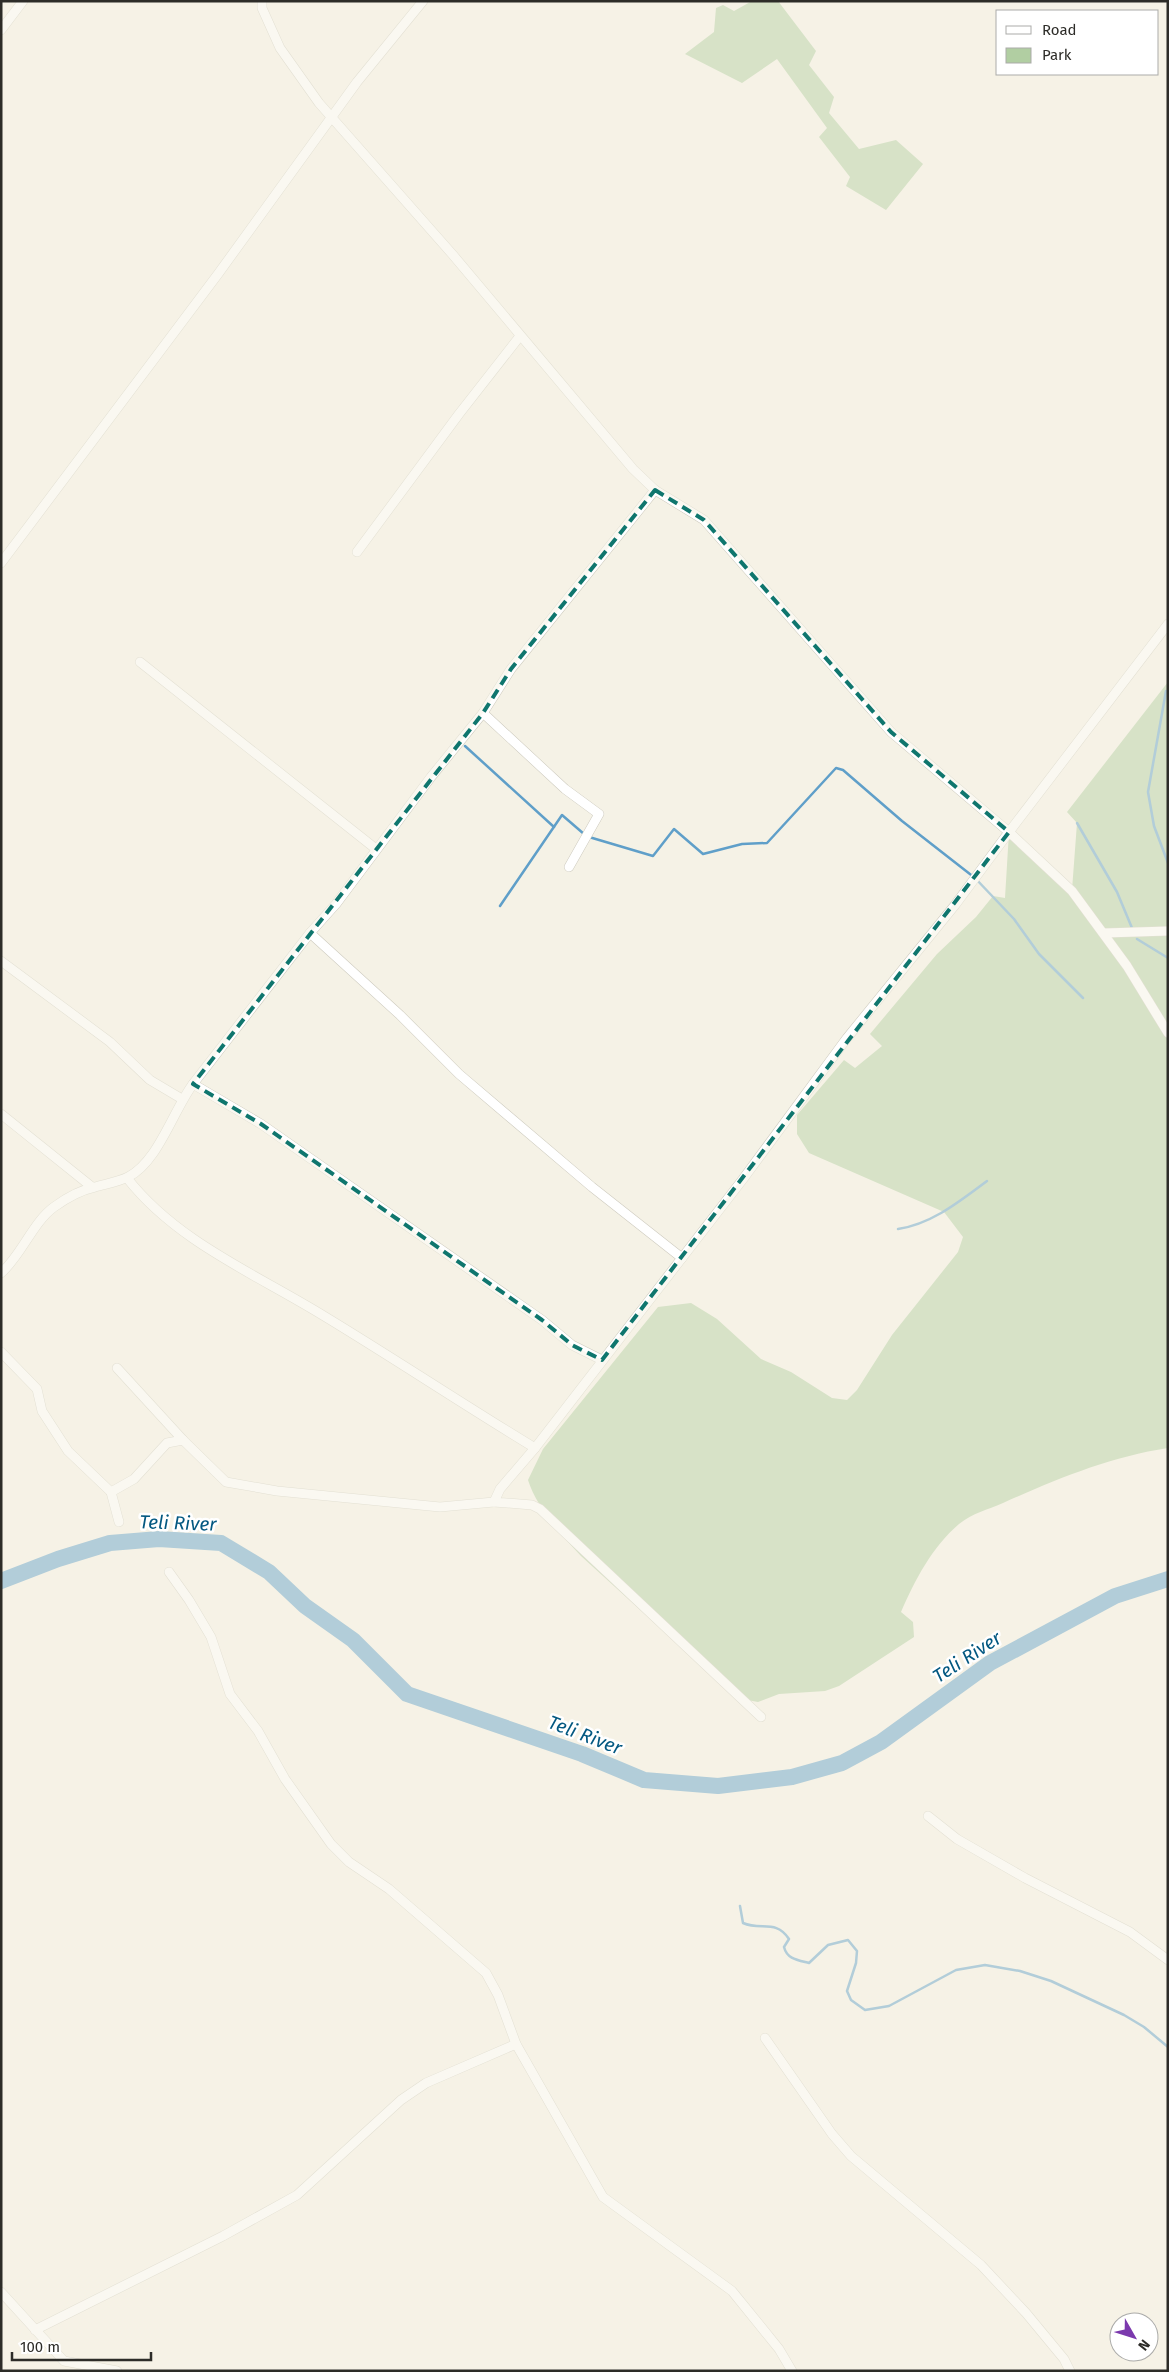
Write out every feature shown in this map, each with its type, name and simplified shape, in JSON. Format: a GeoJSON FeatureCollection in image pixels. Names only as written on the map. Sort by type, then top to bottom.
{"type":"FeatureCollection","features":[{"type":"Feature","properties":{"kind":"street"},"geometry":{"type":"LineString","coordinates":[[1,30],[23,1]]}},
{"type":"Feature","properties":{"kind":"street"},"geometry":{"type":"LineString","coordinates":[[262,1],[262,8],[280,48],[331,117],[453,255],[633,468],[655,490],[704,520],[891,732],[1009,832],[1072,890],[1105,933],[1168,1033]]}},
{"type":"Feature","properties":{"kind":"street"},"geometry":{"type":"LineString","coordinates":[[1,563],[149,367],[357,82],[423,1]]}},
{"type":"Feature","properties":{"kind":"street"},"geometry":{"type":"LineString","coordinates":[[357,552],[459,414],[520,336]]}},
{"type":"Feature","properties":{"kind":"street"},"geometry":{"type":"LineString","coordinates":[[1,1273],[14,1260],[21,1247],[52,1208],[92,1188],[127,1178],[140,1169],[167,1132],[182,1099],[193,1084],[310,933],[336,904],[431,777],[482,713],[511,669],[655,490]]}},
{"type":"Feature","properties":{"kind":"street"},"geometry":{"type":"LineString","coordinates":[[494,1502],[500,1489],[535,1448],[743,1179],[847,1038],[955,906],[1009,832],[1168,624]]}},
{"type":"Feature","properties":{"kind":"street"},"geometry":{"type":"LineString","coordinates":[[140,662],[376,849]]}},
{"type":"Feature","properties":{"kind":"street"},"geometry":{"type":"LineString","coordinates":[[482,713],[565,789],[598,814],[570,867]]}},
{"type":"Feature","properties":{"kind":"street"},"geometry":{"type":"LineString","coordinates":[[1105,933],[1168,931]]}},
{"type":"Feature","properties":{"kind":"street"},"geometry":{"type":"LineString","coordinates":[[310,933],[400,1015],[459,1074],[592,1187],[682,1258]]}},
{"type":"Feature","properties":{"kind":"street"},"geometry":{"type":"LineString","coordinates":[[1,961],[110,1042],[150,1080],[182,1099]]}},
{"type":"Feature","properties":{"kind":"street"},"geometry":{"type":"LineString","coordinates":[[193,1084],[261,1124],[542,1320],[572,1345],[602,1360]]}},
{"type":"Feature","properties":{"kind":"street"},"geometry":{"type":"LineString","coordinates":[[1,1114],[92,1188]]}},
{"type":"Feature","properties":{"kind":"street"},"geometry":{"type":"LineString","coordinates":[[127,1178],[142,1197],[204,1244],[253,1277],[322,1315],[535,1448]]}},
{"type":"Feature","properties":{"kind":"street"},"geometry":{"type":"LineString","coordinates":[[1,1352],[37,1389],[42,1411],[68,1451],[111,1492],[119,1522]]}},
{"type":"Feature","properties":{"kind":"street"},"geometry":{"type":"LineString","coordinates":[[117,1368],[183,1440],[226,1482],[277,1490],[440,1507],[494,1502],[532,1505],[540,1509],[761,1716]]}},
{"type":"Feature","properties":{"kind":"street"},"geometry":{"type":"LineString","coordinates":[[111,1492],[134,1479],[167,1443],[183,1440]]}},
{"type":"Feature","properties":{"kind":"street"},"geometry":{"type":"LineString","coordinates":[[169,1572],[211,1636],[230,1694],[258,1731],[285,1778],[331,1844],[349,1862],[389,1889],[486,1973],[498,1995],[516,2044],[603,2197],[732,2291],[779,2349],[792,2371]]}},
{"type":"Feature","properties":{"kind":"street"},"geometry":{"type":"LineString","coordinates":[[928,1816],[957,1839],[1026,1878],[1130,1932],[1168,1960]]}},
{"type":"Feature","properties":{"kind":"street"},"geometry":{"type":"LineString","coordinates":[[765,2038],[832,2134],[851,2156],[981,2265],[1026,2313],[1064,2359],[1070,2371]]}},
{"type":"Feature","properties":{"kind":"street"},"geometry":{"type":"LineString","coordinates":[[35,2330],[223,2236],[297,2195],[401,2100],[426,2083],[516,2044]]}},
{"type":"Feature","properties":{"kind":"street"},"geometry":{"type":"LineString","coordinates":[[1,2292],[64,2361],[116,2371]]}},
{"type":"Feature","properties":{"kind":"highlighted area"},"geometry":{"type":"Polygon","coordinates":[[[655,490],[704,520],[891,732],[1009,832],[602,1360],[572,1345],[542,1320],[261,1124],[193,1084],[483,713],[511,669],[655,490]]]}},
{"type":"Feature","properties":{"kind":"green space"},"geometry":{"type":"Polygon","coordinates":[[[752,1],[778,1],[816,51],[809,65],[834,97],[829,113],[859,149],[896,140],[923,164],[886,210],[846,186],[850,177],[819,137],[827,128],[777,59],[742,83],[685,54],[714,32],[716,8],[723,5],[734,11],[752,1]]]}},
{"type":"Feature","properties":{"kind":"green space"},"geometry":{"type":"Polygon","coordinates":[[[1168,682],[1168,1448],[1125,1457],[1084,1470],[980,1512],[959,1524],[932,1554],[912,1588],[901,1612],[913,1622],[914,1637],[839,1686],[825,1691],[779,1694],[758,1702],[737,1698],[581,1556],[543,1511],[528,1480],[543,1449],[658,1307],[691,1303],[717,1319],[761,1359],[791,1372],[832,1398],[847,1400],[857,1390],[892,1335],[958,1252],[963,1237],[944,1212],[809,1153],[797,1134],[797,1115],[844,1060],[855,1068],[882,1046],[870,1034],[937,954],[976,917],[993,896],[1005,898],[1009,832],[1072,890],[1077,823],[1067,812],[1168,682]]]}},
{"type":"Feature","properties":{"kind":"waterway"},"geometry":{"type":"LineString","coordinates":[[1166,691],[1148,792],[1154,826],[1168,863]]}},
{"type":"Feature","properties":{"kind":"waterway"},"geometry":{"type":"LineString","coordinates":[[465,746],[554,827]]}},
{"type":"Feature","properties":{"kind":"waterway"},"geometry":{"type":"LineString","coordinates":[[589,837],[653,856],[674,829],[703,854],[742,844],[767,843],[836,768],[843,770],[902,821],[975,878],[1014,919],[1039,954],[1083,998]]}},
{"type":"Feature","properties":{"kind":"waterway"},"geometry":{"type":"LineString","coordinates":[[500,906],[562,815],[584,834]]}},
{"type":"Feature","properties":{"kind":"waterway"},"geometry":{"type":"LineString","coordinates":[[1077,823],[1117,892],[1132,928]]}},
{"type":"Feature","properties":{"kind":"waterway"},"geometry":{"type":"LineString","coordinates":[[1137,939],[1168,958]]}},
{"type":"Feature","properties":{"kind":"waterway"},"geometry":{"type":"LineString","coordinates":[[898,1229],[934,1217],[956,1204],[987,1181]]}},
{"type":"Feature","properties":{"kind":"waterway","name":"Teli River"},"geometry":{"type":"LineString","coordinates":[[1,1581],[58,1559],[110,1543],[159,1539],[221,1543],[269,1572],[305,1606],[353,1640],[407,1694],[582,1754],[644,1780],[718,1786],[792,1777],[842,1763],[881,1742],[990,1663],[1115,1596],[1168,1579]]}},
{"type":"Feature","properties":{"kind":"waterway","name":"Teli River"},"geometry":{"type":"LineString","coordinates":[[740,1906],[743,1923],[773,1927],[784,1933],[789,1939],[784,1947],[785,1951],[790,1957],[797,1960],[809,1963],[828,1945],[848,1940],[857,1951],[856,1963],[847,1991],[851,2000],[865,2010],[889,2006],[956,1970],[985,1965],[1020,1971],[1051,1981],[1124,2015],[1144,2027],[1168,2047]]}}]}
